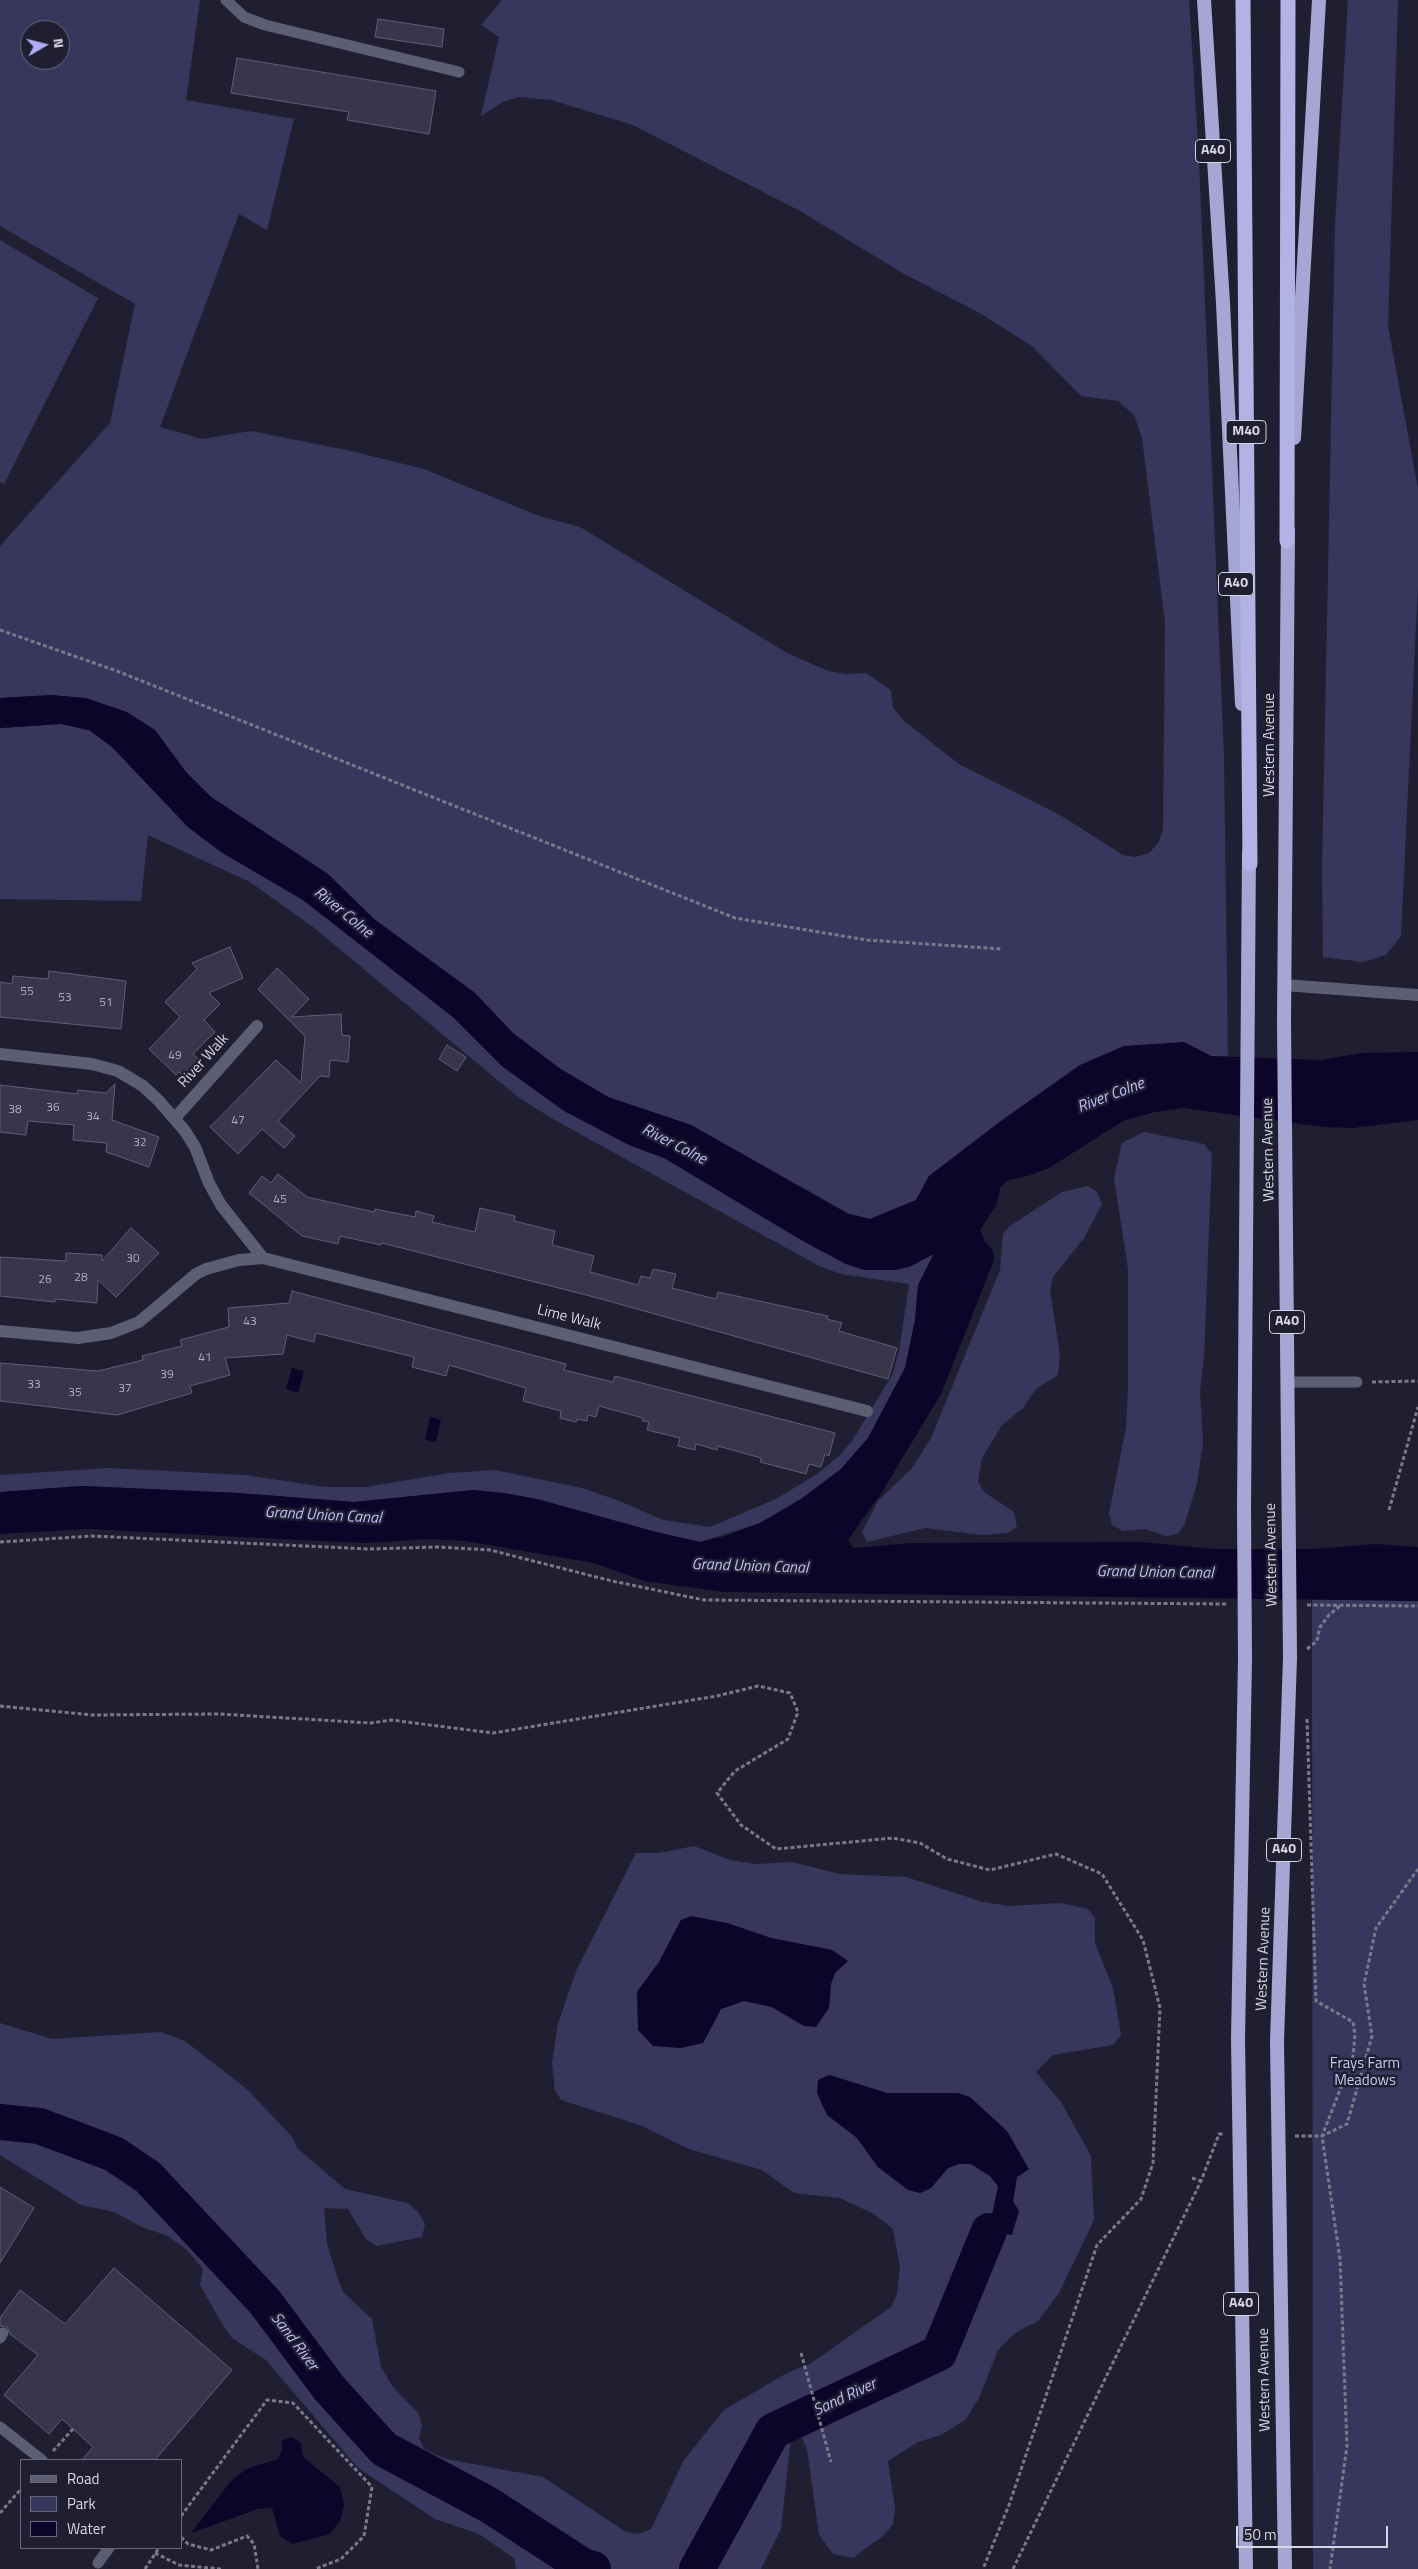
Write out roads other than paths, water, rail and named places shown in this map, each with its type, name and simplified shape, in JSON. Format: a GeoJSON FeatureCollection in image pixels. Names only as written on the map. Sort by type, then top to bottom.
{"type":"FeatureCollection","features":[{"type":"Feature","properties":{"kind":"highway","name":"A40"},"geometry":{"type":"LineString","coordinates":[[1204,0],[1223,303],[1250,864]]}},
{"type":"Feature","properties":{"kind":"highway","name":"M40"},"geometry":{"type":"LineString","coordinates":[[1243,0],[1250,864]]}},
{"type":"Feature","properties":{"kind":"highway","name":"M40"},"geometry":{"type":"LineString","coordinates":[[1287,541],[1288,0]]}},
{"type":"Feature","properties":{"kind":"highway","name":"Western Avenue"},"geometry":{"type":"LineString","coordinates":[[1285,2569],[1277,2041],[1290,1658],[1284,1021],[1287,541],[1319,0]]}},
{"type":"Feature","properties":{"kind":"highway","name":"Western Avenue"},"geometry":{"type":"LineString","coordinates":[[1246,2569],[1238,2039],[1246,1659],[1244,1508],[1250,864]]}},
{"type":"Feature","properties":{"kind":"street"},"geometry":{"type":"LineString","coordinates":[[1284,985],[1418,995]]}},
{"type":"Feature","properties":{"kind":"street","name":"River Walk"},"geometry":{"type":"LineString","coordinates":[[175,1118],[257,1026]]}},
{"type":"Feature","properties":{"kind":"street"},"geometry":{"type":"LineString","coordinates":[[0,1054],[69,1060],[118,1071],[143,1086],[175,1118],[195,1147],[208,1183],[220,1205],[263,1258]]}},
{"type":"Feature","properties":{"kind":"street","name":"Lime Walk"},"geometry":{"type":"LineString","coordinates":[[0,1331],[78,1338],[111,1333],[139,1322],[196,1274],[206,1269],[239,1260],[263,1258],[867,1411]]}},
{"type":"Feature","properties":{"kind":"lane"},"geometry":{"type":"LineString","coordinates":[[226,0],[244,17],[265,24],[460,72]]}},
{"type":"Feature","properties":{"kind":"lane"},"geometry":{"type":"LineString","coordinates":[[1288,1382],[1357,1382]]}},
{"type":"Feature","properties":{"kind":"lane"},"geometry":{"type":"LineString","coordinates":[[0,2427],[46,2457]]}},
{"type":"Feature","properties":{"kind":"lane"},"geometry":{"type":"LineString","coordinates":[[98,2562],[108,2549]]}},
{"type":"Feature","properties":{"kind":"water"},"geometry":{"type":"Polygon","coordinates":[[[52,695],[86,698],[127,712],[155,730],[186,772],[211,797],[328,874],[374,919],[475,993],[513,1033],[559,1068],[608,1097],[691,1125],[848,1214],[870,1219],[916,1200],[929,1176],[1001,1121],[1080,1065],[1124,1046],[1184,1042],[1211,1056],[1321,1060],[1361,1053],[1418,1052],[1418,1120],[1353,1128],[1323,1127],[1183,1108],[1155,1112],[1123,1121],[1049,1168],[1028,1176],[1008,1180],[1000,1188],[997,1204],[980,1230],[985,1242],[993,1250],[994,1260],[941,1394],[882,1492],[848,1540],[853,1548],[911,1543],[1142,1542],[1213,1549],[1314,1549],[1376,1544],[1418,1547],[1418,1601],[724,1592],[644,1581],[594,1563],[465,1541],[429,1539],[367,1543],[88,1529],[0,1534],[0,1492],[82,1486],[238,1493],[354,1502],[473,1490],[537,1499],[656,1532],[700,1542],[725,1536],[760,1523],[801,1499],[841,1469],[868,1438],[905,1368],[915,1320],[918,1285],[934,1254],[909,1267],[895,1270],[864,1270],[846,1264],[803,1241],[664,1158],[629,1145],[564,1111],[503,1067],[453,1017],[303,900],[221,852],[188,827],[112,747],[89,730],[61,724],[0,728],[0,698],[52,695]]]}},
{"type":"Feature","properties":{"kind":"water"},"geometry":{"type":"Polygon","coordinates":[[[292,1368],[304,1371],[298,1393],[286,1389],[292,1368]]]}},
{"type":"Feature","properties":{"kind":"water"},"geometry":{"type":"Polygon","coordinates":[[[430,1417],[441,1420],[436,1442],[425,1440],[430,1417]]]}},
{"type":"Feature","properties":{"kind":"water"},"geometry":{"type":"Polygon","coordinates":[[[691,1916],[727,1923],[771,1938],[832,1950],[848,1961],[835,1973],[831,1984],[829,2008],[816,2027],[804,2026],[772,2007],[744,2001],[721,2009],[703,2043],[680,2048],[653,2046],[638,2030],[637,1992],[659,1962],[681,1920],[691,1916]]]}},
{"type":"Feature","properties":{"kind":"water"},"geometry":{"type":"Polygon","coordinates":[[[829,2075],[887,2093],[958,2093],[970,2097],[1007,2131],[1029,2169],[1017,2177],[1013,2201],[1019,2211],[1012,2235],[989,2231],[998,2186],[990,2176],[971,2164],[959,2164],[948,2168],[931,2188],[920,2193],[908,2190],[878,2167],[857,2138],[827,2115],[817,2093],[818,2080],[829,2075]]]}},
{"type":"Feature","properties":{"kind":"water"},"geometry":{"type":"Polygon","coordinates":[[[292,2437],[301,2443],[303,2457],[340,2487],[344,2505],[341,2519],[330,2534],[292,2544],[280,2536],[272,2508],[258,2509],[191,2533],[231,2481],[246,2469],[278,2459],[282,2450],[282,2440],[292,2437]]]}},
{"type":"Feature","properties":{"kind":"waterway","name":"Sand River"},"geometry":{"type":"LineString","coordinates":[[0,2122],[39,2126],[69,2137],[114,2154],[148,2177],[265,2302],[329,2388],[384,2449],[489,2505],[583,2566],[593,2569]]}},
{"type":"Feature","properties":{"kind":"waterway","name":"Sand River"},"geometry":{"type":"LineString","coordinates":[[697,2569],[773,2431],[939,2353],[989,2231]]}},
{"type":"Feature","properties":{"kind":"water label","name":"River Colne"},"geometry":{"type":"Point","coordinates":[343,913]}},
{"type":"Feature","properties":{"kind":"water label","name":"River Colne"},"geometry":{"type":"Point","coordinates":[1111,1096]}},
{"type":"Feature","properties":{"kind":"water label","name":"River Colne"},"geometry":{"type":"Point","coordinates":[674,1145]}},
{"type":"Feature","properties":{"kind":"water label","name":"Grand Union Canal"},"geometry":{"type":"Point","coordinates":[323,1516]}},
{"type":"Feature","properties":{"kind":"water label","name":"Grand Union Canal"},"geometry":{"type":"Point","coordinates":[750,1567]}},
{"type":"Feature","properties":{"kind":"water label","name":"Grand Union Canal"},"geometry":{"type":"Point","coordinates":[1155,1573]}},
{"type":"Feature","properties":{"kind":"park label","name":"Frays Farm Meadows"},"geometry":{"type":"Point","coordinates":[1365,2072]}}]}
